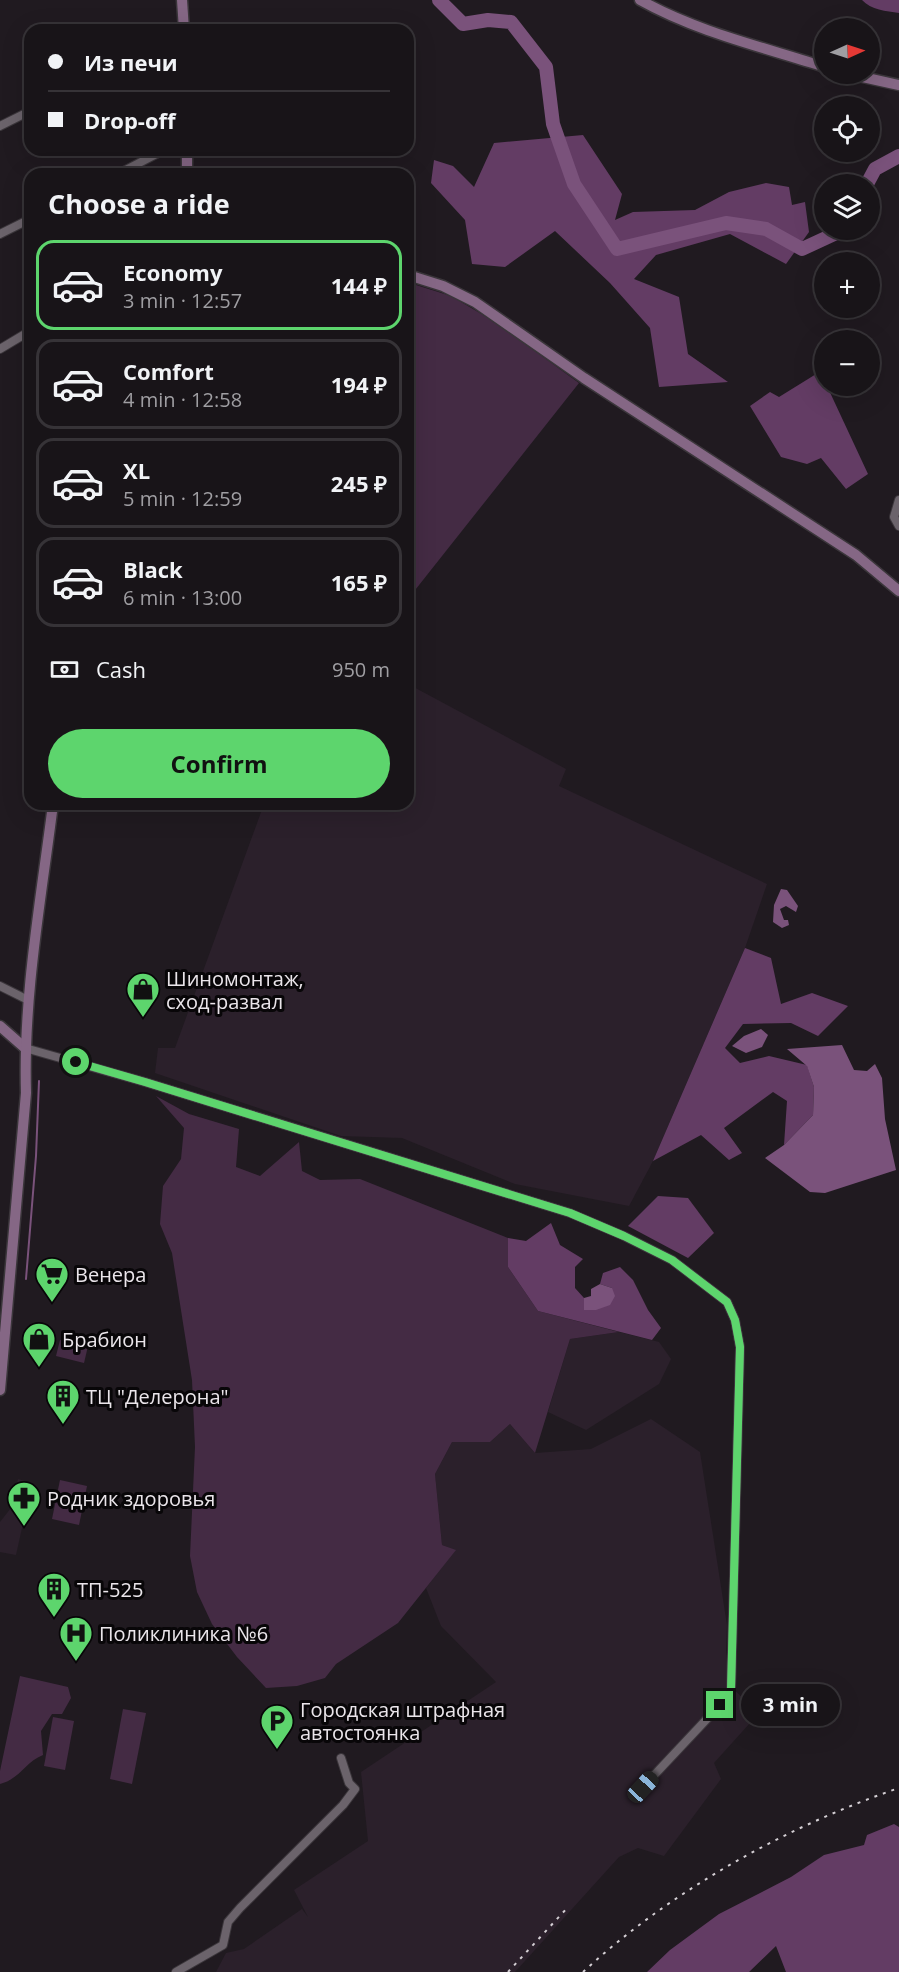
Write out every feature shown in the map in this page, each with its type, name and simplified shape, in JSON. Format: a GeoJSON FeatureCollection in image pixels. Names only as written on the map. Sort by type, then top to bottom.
{"type":"FeatureCollection","features":[{"type":"Feature","properties":{"kind":"street"},"geometry":{"type":"LineString","coordinates":[[182,0],[184,24]]}},
{"type":"Feature","properties":{"kind":"street"},"geometry":{"type":"LineString","coordinates":[[640,0],[701,28],[814,64]]}},
{"type":"Feature","properties":{"kind":"street"},"geometry":{"type":"LineString","coordinates":[[880,81],[899,85]]}},
{"type":"Feature","properties":{"kind":"street"},"geometry":{"type":"LineString","coordinates":[[0,126],[24,114]]}},
{"type":"Feature","properties":{"kind":"street"},"geometry":{"type":"LineString","coordinates":[[130,168],[152,156]]}},
{"type":"Feature","properties":{"kind":"street"},"geometry":{"type":"LineString","coordinates":[[0,234],[24,222]]}},
{"type":"Feature","properties":{"kind":"street"},"geometry":{"type":"LineString","coordinates":[[414,277],[442,286],[475,302],[584,378],[856,555],[899,591]]}},
{"type":"Feature","properties":{"kind":"street"},"geometry":{"type":"LineString","coordinates":[[0,349],[24,335]]}},
{"type":"Feature","properties":{"kind":"street"},"geometry":{"type":"LineString","coordinates":[[899,500],[894,517],[899,526]]}},
{"type":"Feature","properties":{"kind":"street"},"geometry":{"type":"LineString","coordinates":[[0,1390],[3,1310],[26,1093],[25,1048],[28,1000],[51,810]]}},
{"type":"Feature","properties":{"kind":"street"},"geometry":{"type":"LineString","coordinates":[[0,986],[28,1000]]}},
{"type":"Feature","properties":{"kind":"street"},"geometry":{"type":"LineString","coordinates":[[0,1026],[25,1048],[135,1079],[570,1213],[672,1260],[727,1302],[735,1320],[740,1347],[731,1690],[720,1705],[643,1787]]}},
{"type":"Feature","properties":{"kind":"street"},"geometry":{"type":"LineString","coordinates":[[176,1972],[223,1945],[228,1922],[343,1805],[355,1789],[349,1783],[341,1758]]}},
{"type":"Feature","properties":{"kind":"shaded area"},"geometry":{"type":"Polygon","coordinates":[[[862,0],[899,0],[899,13],[874,8],[862,0]]]}},
{"type":"Feature","properties":{"kind":"shaded area"},"geometry":{"type":"Polygon","coordinates":[[[583,135],[622,194],[615,220],[633,212],[695,210],[729,192],[766,183],[789,187],[792,205],[805,202],[809,232],[786,264],[730,234],[656,255],[634,279],[679,297],[688,354],[728,382],[659,387],[650,328],[610,283],[555,231],[505,267],[472,264],[465,220],[431,183],[434,160],[453,166],[474,187],[494,143],[583,135]]]}},
{"type":"Feature","properties":{"kind":"shaded area"},"geometry":{"type":"Polygon","coordinates":[[[416,285],[451,296],[495,322],[579,383],[414,591],[414,289],[416,285]]]}},
{"type":"Feature","properties":{"kind":"shaded area"},"geometry":{"type":"Polygon","coordinates":[[[814,375],[814,396],[832,396],[868,474],[846,489],[821,458],[807,464],[781,457],[750,406],[770,392],[779,397],[814,375]]]}},
{"type":"Feature","properties":{"kind":"shaded area"},"geometry":{"type":"Polygon","coordinates":[[[414,687],[566,769],[559,786],[767,884],[745,948],[653,1161],[629,1206],[515,1184],[402,1138],[341,1136],[155,1073],[158,1048],[175,1048],[262,810],[414,810],[414,687]]]}},
{"type":"Feature","properties":{"kind":"shaded area"},"geometry":{"type":"Polygon","coordinates":[[[781,889],[787,890],[798,906],[796,912],[786,906],[780,909],[784,920],[788,920],[789,925],[782,928],[773,922],[774,905],[781,889]]]}},
{"type":"Feature","properties":{"kind":"shaded area"},"geometry":{"type":"Polygon","coordinates":[[[745,948],[771,958],[781,1004],[812,993],[848,1006],[818,1036],[791,1023],[743,1024],[725,1048],[740,1063],[769,1056],[807,1065],[814,1087],[813,1115],[784,1145],[787,1101],[773,1092],[724,1128],[742,1153],[729,1160],[701,1135],[653,1161],[745,948]]]}},
{"type":"Feature","properties":{"kind":"shaded area"},"geometry":{"type":"Polygon","coordinates":[[[761,1029],[768,1035],[762,1047],[746,1053],[732,1046],[744,1036],[761,1029]]]}},
{"type":"Feature","properties":{"kind":"shaded area"},"geometry":{"type":"Polygon","coordinates":[[[842,1045],[854,1070],[867,1071],[875,1064],[882,1078],[885,1119],[896,1170],[825,1193],[810,1192],[765,1158],[784,1145],[813,1115],[814,1087],[807,1066],[787,1049],[842,1045]]]}},
{"type":"Feature","properties":{"kind":"shaded area"},"geometry":{"type":"Polygon","coordinates":[[[156,1096],[189,1114],[239,1129],[236,1167],[260,1176],[299,1142],[302,1171],[320,1180],[360,1179],[508,1238],[508,1267],[538,1311],[619,1332],[570,1339],[535,1453],[510,1424],[490,1442],[452,1442],[435,1474],[442,1545],[456,1550],[398,1623],[336,1664],[325,1678],[297,1686],[266,1688],[237,1657],[212,1624],[197,1592],[190,1556],[195,1447],[192,1380],[172,1253],[160,1224],[163,1186],[181,1159],[184,1128],[156,1096]]]}},
{"type":"Feature","properties":{"kind":"shaded area"},"geometry":{"type":"Polygon","coordinates":[[[658,1196],[688,1198],[714,1233],[688,1258],[628,1226],[658,1196]]]}},
{"type":"Feature","properties":{"kind":"shaded area"},"geometry":{"type":"Polygon","coordinates":[[[551,1223],[560,1245],[583,1259],[575,1267],[575,1288],[584,1298],[584,1310],[612,1288],[600,1284],[603,1273],[620,1267],[633,1280],[648,1310],[661,1328],[652,1340],[538,1311],[508,1267],[508,1238],[526,1241],[551,1223]]]}},
{"type":"Feature","properties":{"kind":"shaded area"},"geometry":{"type":"Polygon","coordinates":[[[600,1284],[612,1288],[615,1296],[610,1305],[596,1310],[584,1310],[584,1298],[591,1296],[591,1289],[600,1284]]]}},
{"type":"Feature","properties":{"kind":"shaded area"},"geometry":{"type":"Polygon","coordinates":[[[619,1332],[659,1342],[671,1359],[659,1384],[586,1430],[548,1412],[570,1339],[619,1332]]]}},
{"type":"Feature","properties":{"kind":"shaded area"},"geometry":{"type":"Polygon","coordinates":[[[60,1340],[88,1346],[84,1363],[56,1356],[60,1340]]]}},
{"type":"Feature","properties":{"kind":"shaded area"},"geometry":{"type":"Polygon","coordinates":[[[651,1419],[700,1452],[727,1625],[726,1650],[729,1685],[759,1713],[714,1763],[721,1779],[664,1856],[638,1848],[619,1857],[515,1972],[216,1972],[226,1953],[244,1949],[302,1909],[308,1917],[294,1890],[368,1841],[361,1772],[496,1682],[441,1626],[426,1588],[455,1550],[442,1545],[435,1474],[452,1442],[490,1442],[510,1424],[535,1453],[591,1449],[651,1419]]]}},
{"type":"Feature","properties":{"kind":"shaded area"},"geometry":{"type":"Polygon","coordinates":[[[18,1479],[32,1483],[16,1555],[0,1552],[0,1522],[11,1508],[18,1479]]]}},
{"type":"Feature","properties":{"kind":"shaded area"},"geometry":{"type":"Polygon","coordinates":[[[60,1480],[87,1486],[79,1525],[52,1519],[60,1480]]]}},
{"type":"Feature","properties":{"kind":"shaded area"},"geometry":{"type":"Polygon","coordinates":[[[20,1676],[68,1687],[71,1698],[62,1714],[52,1714],[41,1731],[43,1755],[13,1778],[0,1784],[0,1771],[20,1676]]]}},
{"type":"Feature","properties":{"kind":"shaded area"},"geometry":{"type":"Polygon","coordinates":[[[123,1709],[146,1713],[132,1784],[110,1779],[123,1709]]]}},
{"type":"Feature","properties":{"kind":"shaded area"},"geometry":{"type":"Polygon","coordinates":[[[53,1717],[74,1721],[65,1770],[44,1766],[53,1717]]]}},
{"type":"Feature","properties":{"kind":"shaded area"},"geometry":{"type":"Polygon","coordinates":[[[894,1824],[899,1827],[899,1972],[786,1972],[776,1946],[749,1972],[647,1972],[670,1950],[719,1914],[791,1877],[824,1855],[864,1845],[867,1835],[894,1824]]]}},
{"type":"Feature","properties":{"kind":"waterway"},"geometry":{"type":"LineString","coordinates":[[439,0],[463,24],[488,20],[511,22],[546,67],[553,124],[574,184],[617,249],[726,223],[766,229],[802,249],[821,240]]}},
{"type":"Feature","properties":{"kind":"waterway"},"geometry":{"type":"LineString","coordinates":[[872,174],[875,169],[899,156]]}},
{"type":"Feature","properties":{"kind":"waterway"},"geometry":{"type":"LineString","coordinates":[[26,1279],[36,1156],[39,1081]]}},
{"type":"Feature","properties":{"kind":"railway"},"geometry":{"type":"LineString","coordinates":[[583,1972],[654,1914],[732,1864],[814,1822],[899,1788]]}},
{"type":"Feature","properties":{"kind":"railway"},"geometry":{"type":"LineString","coordinates":[[508,1972],[569,1906]]}},
{"type":"Feature","properties":{"kind":"place","name":"Шиномонтаж, сход-развал"},"geometry":{"type":"Point","coordinates":[143,1018]}},
{"type":"Feature","properties":{"kind":"place","name":"Венера"},"geometry":{"type":"Point","coordinates":[52,1303]}},
{"type":"Feature","properties":{"kind":"place","name":"Брабион"},"geometry":{"type":"Point","coordinates":[39,1368]}},
{"type":"Feature","properties":{"kind":"place","name":"ТЦ \"Делерона\""},"geometry":{"type":"Point","coordinates":[63,1425]}},
{"type":"Feature","properties":{"kind":"place","name":"Родник здоровья"},"geometry":{"type":"Point","coordinates":[24,1527]}},
{"type":"Feature","properties":{"kind":"place","name":"ТП-525"},"geometry":{"type":"Point","coordinates":[54,1618]}},
{"type":"Feature","properties":{"kind":"place","name":"Поликлиника №6"},"geometry":{"type":"Point","coordinates":[76,1662]}},
{"type":"Feature","properties":{"kind":"place","name":"Городская штрафная автостоянка"},"geometry":{"type":"Point","coordinates":[277,1750]}},
{"type":"Feature","properties":{"kind":"route"},"geometry":{"type":"LineString","coordinates":[[76,1062],[570,1213],[672,1260],[727,1302],[735,1320],[740,1347],[731,1690],[720,1705]]}}]}
